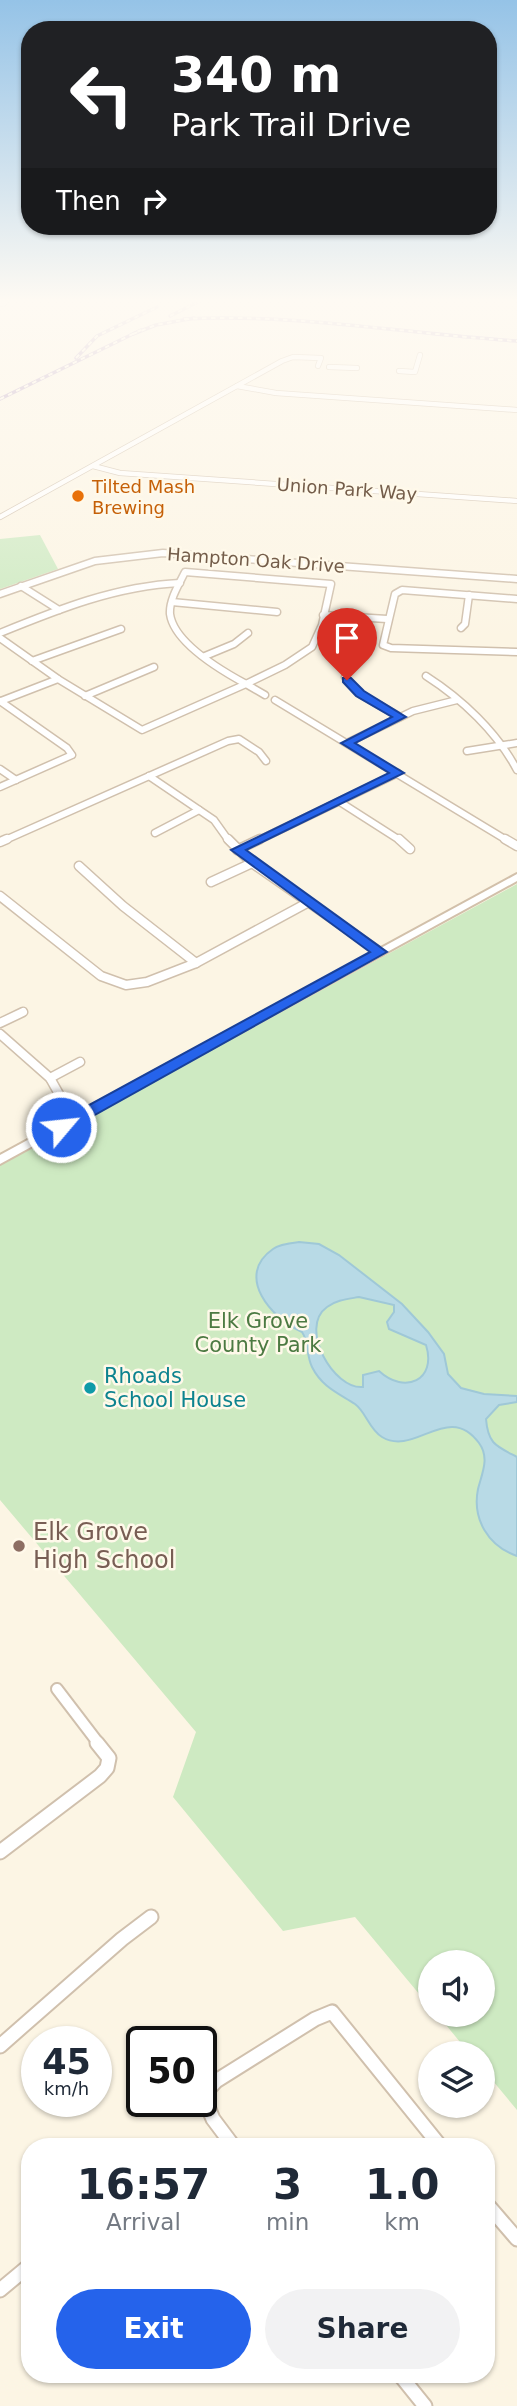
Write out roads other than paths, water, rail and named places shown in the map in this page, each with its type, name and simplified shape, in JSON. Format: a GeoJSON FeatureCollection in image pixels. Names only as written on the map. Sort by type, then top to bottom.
{"type":"FeatureCollection","features":[{"type":"Feature","properties":{"kind":"main road"},"geometry":{"type":"LineString","coordinates":[[0,1160],[517,877]]}},
{"type":"Feature","properties":{"kind":"street"},"geometry":{"type":"LineString","coordinates":[[0,517],[184,415]]}},
{"type":"Feature","properties":{"kind":"street","name":"Union Park Way"},"geometry":{"type":"LineString","coordinates":[[93,466],[159,477],[517,501]]}},
{"type":"Feature","properties":{"kind":"street","name":"Hampton Oak Drive"},"geometry":{"type":"LineString","coordinates":[[0,594],[81,565],[132,555],[178,553],[517,579]]}},
{"type":"Feature","properties":{"kind":"street"},"geometry":{"type":"LineString","coordinates":[[241,576],[248,559]]}},
{"type":"Feature","properties":{"kind":"street"},"geometry":{"type":"LineString","coordinates":[[180,583],[130,586],[59,610],[0,636],[85,696],[142,730],[244,683],[288,665],[309,651],[314,643],[331,584],[185,572],[172,602],[170,615],[174,629],[185,642],[244,683],[265,695]]}},
{"type":"Feature","properties":{"kind":"street"},"geometry":{"type":"LineString","coordinates":[[431,591],[435,573]]}},
{"type":"Feature","properties":{"kind":"street"},"geometry":{"type":"LineString","coordinates":[[21,586],[59,610]]}},
{"type":"Feature","properties":{"kind":"street"},"geometry":{"type":"LineString","coordinates":[[517,599],[402,590],[395,594],[383,645],[391,648],[517,652]]}},
{"type":"Feature","properties":{"kind":"street"},"geometry":{"type":"LineString","coordinates":[[461,628],[465,624],[470,595]]}},
{"type":"Feature","properties":{"kind":"street"},"geometry":{"type":"LineString","coordinates":[[172,602],[278,612]]}},
{"type":"Feature","properties":{"kind":"street"},"geometry":{"type":"LineString","coordinates":[[323,615],[387,619]]}},
{"type":"Feature","properties":{"kind":"street"},"geometry":{"type":"LineString","coordinates":[[32,660],[121,629]]}},
{"type":"Feature","properties":{"kind":"street"},"geometry":{"type":"LineString","coordinates":[[205,656],[234,644],[248,633]]}},
{"type":"Feature","properties":{"kind":"street"},"geometry":{"type":"LineString","coordinates":[[85,696],[154,667]]}},
{"type":"Feature","properties":{"kind":"street"},"geometry":{"type":"LineString","coordinates":[[426,676],[442,685],[504,747],[517,770]]}},
{"type":"Feature","properties":{"kind":"street"},"geometry":{"type":"LineString","coordinates":[[345,677],[360,694],[400,717]]}},
{"type":"Feature","properties":{"kind":"street"},"geometry":{"type":"LineString","coordinates":[[0,701],[58,678]]}},
{"type":"Feature","properties":{"kind":"street"},"geometry":{"type":"LineString","coordinates":[[347,743],[400,717],[431,705],[457,699]]}},
{"type":"Feature","properties":{"kind":"street"},"geometry":{"type":"LineString","coordinates":[[275,700],[517,846]]}},
{"type":"Feature","properties":{"kind":"street"},"geometry":{"type":"LineString","coordinates":[[0,701],[72,752],[67,759],[0,787]]}},
{"type":"Feature","properties":{"kind":"street"},"geometry":{"type":"LineString","coordinates":[[0,842],[239,739],[259,752],[266,761]]}},
{"type":"Feature","properties":{"kind":"street"},"geometry":{"type":"LineString","coordinates":[[467,751],[517,743]]}},
{"type":"Feature","properties":{"kind":"street"},"geometry":{"type":"LineString","coordinates":[[0,769],[16,780]]}},
{"type":"Feature","properties":{"kind":"street"},"geometry":{"type":"LineString","coordinates":[[237,850],[398,773]]}},
{"type":"Feature","properties":{"kind":"street"},"geometry":{"type":"LineString","coordinates":[[149,776],[218,824],[237,850],[252,863],[380,952]]}},
{"type":"Feature","properties":{"kind":"street"},"geometry":{"type":"LineString","coordinates":[[340,802],[399,839],[410,849]]}},
{"type":"Feature","properties":{"kind":"street"},"geometry":{"type":"LineString","coordinates":[[155,832],[199,810]]}},
{"type":"Feature","properties":{"kind":"street"},"geometry":{"type":"LineString","coordinates":[[211,882],[252,863]]}},
{"type":"Feature","properties":{"kind":"street"},"geometry":{"type":"LineString","coordinates":[[79,866],[123,906],[196,963]]}},
{"type":"Feature","properties":{"kind":"street"},"geometry":{"type":"LineString","coordinates":[[0,896],[81,961],[114,982],[130,985],[147,982],[196,963],[307,903]]}},
{"type":"Feature","properties":{"kind":"street"},"geometry":{"type":"LineString","coordinates":[[0,1023],[23,1012]]}},
{"type":"Feature","properties":{"kind":"street"},"geometry":{"type":"LineString","coordinates":[[0,1034],[50,1078],[64,1103],[79,1117]]}},
{"type":"Feature","properties":{"kind":"street"},"geometry":{"type":"LineString","coordinates":[[50,1078],[80,1062]]}},
{"type":"Feature","properties":{"kind":"street"},"geometry":{"type":"LineString","coordinates":[[0,1852],[107,1768],[109,1758],[101,1743],[57,1689]]}},
{"type":"Feature","properties":{"kind":"street"},"geometry":{"type":"LineString","coordinates":[[0,2046],[150,1917]]}},
{"type":"Feature","properties":{"kind":"street"},"geometry":{"type":"LineString","coordinates":[[227,2138],[213,2119],[203,2095],[216,2081],[315,2019],[332,2012],[433,2138]]}},
{"type":"Feature","properties":{"kind":"street"},"geometry":{"type":"LineString","coordinates":[[495,2213],[517,2239]]}},
{"type":"Feature","properties":{"kind":"street"},"geometry":{"type":"LineString","coordinates":[[0,2290],[21,2272]]}},
{"type":"Feature","properties":{"kind":"street"},"geometry":{"type":"LineString","coordinates":[[406,2383],[425,2406]]}},
{"type":"Feature","properties":{"kind":"water"},"geometry":{"type":"Polygon","coordinates":[[[299,1242],[319,1244],[339,1255],[402,1304],[444,1354],[448,1374],[461,1388],[484,1394],[517,1396],[517,1402],[499,1405],[486,1419],[494,1443],[517,1457],[517,1556],[498,1546],[480,1521],[477,1500],[484,1454],[479,1443],[467,1432],[455,1427],[443,1428],[407,1440],[394,1441],[382,1437],[359,1407],[321,1380],[310,1362],[302,1332],[269,1307],[257,1284],[257,1272],[262,1260],[275,1247],[299,1242]],[[359,1297],[334,1303],[319,1317],[316,1329],[318,1342],[331,1369],[341,1379],[363,1387],[363,1375],[379,1371],[389,1378],[408,1383],[423,1375],[428,1357],[426,1345],[389,1329],[387,1322],[394,1312],[394,1305],[359,1297]]]}},
{"type":"Feature","properties":{"kind":"place","name":"Tilted Mash Brewing"},"geometry":{"type":"Point","coordinates":[78,496]}},
{"type":"Feature","properties":{"kind":"place","name":"Rhoads School House"},"geometry":{"type":"Point","coordinates":[90,1388]}},
{"type":"Feature","properties":{"kind":"place","name":"Elk Grove High School"},"geometry":{"type":"Point","coordinates":[19,1546]}},
{"type":"Feature","properties":{"kind":"park label","name":"Elk Grove County Park"},"geometry":{"type":"Point","coordinates":[258,1333]}}]}
